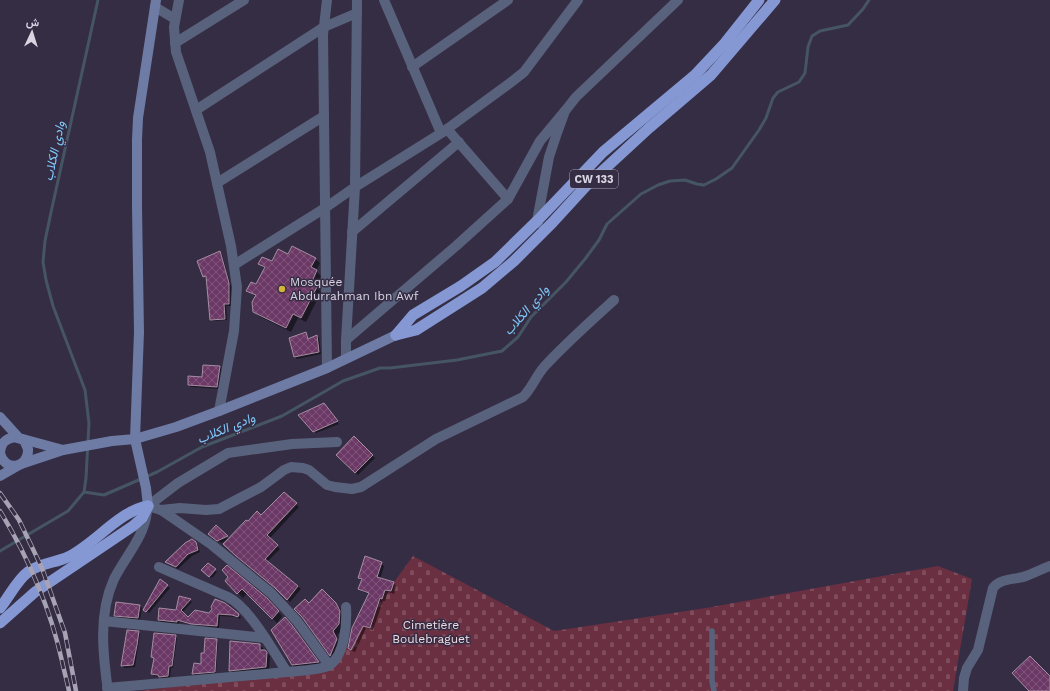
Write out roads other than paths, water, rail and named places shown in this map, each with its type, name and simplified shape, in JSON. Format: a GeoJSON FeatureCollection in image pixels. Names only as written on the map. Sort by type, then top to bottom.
{"type":"FeatureCollection","features":[{"type":"Feature","properties":{"kind":"highway","name":"CW 133"},"geometry":{"type":"LineString","coordinates":[[396,334],[413,315],[461,286],[495,262],[537,222],[603,152],[695,75],[725,43],[759,0]]}},
{"type":"Feature","properties":{"kind":"highway","name":"CW 133"},"geometry":{"type":"LineString","coordinates":[[396,334],[416,330],[482,288],[514,262],[585,187],[649,128],[711,75],[775,0]]}},
{"type":"Feature","properties":{"kind":"highway"},"geometry":{"type":"LineString","coordinates":[[0,608],[10,596],[19,581],[28,572],[40,565],[62,559],[74,553],[127,515],[148,506]]}},
{"type":"Feature","properties":{"kind":"highway"},"geometry":{"type":"LineString","coordinates":[[0,623],[35,592],[133,526],[142,518],[148,506]]}},
{"type":"Feature","properties":{"kind":"main road"},"geometry":{"type":"LineString","coordinates":[[148,506],[146,488],[135,439],[139,332],[137,140],[142,92],[155,3]]}},
{"type":"Feature","properties":{"kind":"main road","name":"CW 133"},"geometry":{"type":"LineString","coordinates":[[62,450],[112,441],[135,439],[219,411],[327,368],[396,334]]}},
{"type":"Feature","properties":{"kind":"main road"},"geometry":{"type":"LineString","coordinates":[[0,417],[19,438],[24,440],[28,449],[27,459],[0,476]]}},
{"type":"Feature","properties":{"kind":"main road"},"geometry":{"type":"LineString","coordinates":[[0,448],[9,438],[19,438],[62,450]]}},
{"type":"Feature","properties":{"kind":"main road"},"geometry":{"type":"LineString","coordinates":[[0,440],[0,452],[3,460],[6,464],[15,466],[62,450]]}},
{"type":"Feature","properties":{"kind":"street"},"geometry":{"type":"LineString","coordinates":[[178,0],[175,19],[176,52],[210,152],[234,265],[237,287],[234,331],[219,411]]}},
{"type":"Feature","properties":{"kind":"street"},"geometry":{"type":"LineString","coordinates":[[175,43],[244,0]]}},
{"type":"Feature","properties":{"kind":"street"},"geometry":{"type":"LineString","coordinates":[[327,0],[324,27],[327,368]]}},
{"type":"Feature","properties":{"kind":"street"},"geometry":{"type":"LineString","coordinates":[[346,358],[355,187],[357,0]]}},
{"type":"Feature","properties":{"kind":"street"},"geometry":{"type":"LineString","coordinates":[[384,0],[412,67],[444,131],[459,142],[508,199]]}},
{"type":"Feature","properties":{"kind":"street"},"geometry":{"type":"LineString","coordinates":[[412,67],[508,0]]}},
{"type":"Feature","properties":{"kind":"street"},"geometry":{"type":"LineString","coordinates":[[234,265],[444,131],[524,72],[578,0]]}},
{"type":"Feature","properties":{"kind":"street"},"geometry":{"type":"LineString","coordinates":[[346,340],[456,246],[508,199],[540,141],[576,97],[678,0]]}},
{"type":"Feature","properties":{"kind":"street"},"geometry":{"type":"LineString","coordinates":[[155,3],[175,19]]}},
{"type":"Feature","properties":{"kind":"street"},"geometry":{"type":"LineString","coordinates":[[196,110],[324,27],[357,13]]}},
{"type":"Feature","properties":{"kind":"street"},"geometry":{"type":"LineString","coordinates":[[545,230],[537,222],[549,158],[565,111]]}},
{"type":"Feature","properties":{"kind":"street"},"geometry":{"type":"LineString","coordinates":[[217,182],[324,116]]}},
{"type":"Feature","properties":{"kind":"street"},"geometry":{"type":"LineString","coordinates":[[352,232],[459,142]]}},
{"type":"Feature","properties":{"kind":"street"},"geometry":{"type":"LineString","coordinates":[[161,510],[180,508],[206,510],[219,509],[261,487],[290,467],[303,468],[327,485],[352,489],[361,487],[436,439],[522,397],[529,391],[542,369],[556,354],[614,300]]}},
{"type":"Feature","properties":{"kind":"street"},"geometry":{"type":"LineString","coordinates":[[336,442],[292,444],[228,453],[178,483],[148,506],[147,516],[142,531],[114,579],[107,600],[104,621],[104,655],[108,690],[287,672],[329,665],[337,657],[342,643],[345,631],[346,607]]}},
{"type":"Feature","properties":{"kind":"street"},"geometry":{"type":"LineString","coordinates":[[148,506],[161,510],[212,545],[278,600],[309,636],[329,665]]}},
{"type":"Feature","properties":{"kind":"street"},"geometry":{"type":"LineString","coordinates":[[964,691],[964,678],[967,668],[978,650],[993,588],[996,584],[1002,581],[1024,577],[1050,566]]}},
{"type":"Feature","properties":{"kind":"street"},"geometry":{"type":"LineString","coordinates":[[159,567],[234,600],[265,638],[287,672]]}},
{"type":"Feature","properties":{"kind":"street"},"geometry":{"type":"LineString","coordinates":[[104,621],[265,638]]}},
{"type":"Feature","properties":{"kind":"lane"},"geometry":{"type":"LineString","coordinates":[[712,631],[712,681],[714,691]]}},
{"type":"Feature","properties":{"kind":"waterway","name":"وادي الكلاب"},"geometry":{"type":"LineString","coordinates":[[0,551],[68,511],[84,492],[89,423],[85,390],[53,306],[43,262],[45,241],[50,217],[98,0]]}},
{"type":"Feature","properties":{"kind":"waterway","name":"وادي الكلاب"},"geometry":{"type":"LineString","coordinates":[[84,492],[104,495],[157,472],[202,447],[282,416],[343,381],[380,368],[457,360],[502,351],[518,337],[531,317],[566,282],[599,240],[607,224],[641,194],[658,185],[670,181],[685,180],[704,185],[732,168],[759,130],[766,118],[773,98],[778,92],[799,82],[805,73],[808,47],[812,36],[820,31],[848,25],[869,0]]}},
{"type":"Feature","properties":{"kind":"railway"},"geometry":{"type":"LineString","coordinates":[[0,493],[19,520],[42,568],[65,633],[76,691]]}},
{"type":"Feature","properties":{"kind":"railway"},"geometry":{"type":"LineString","coordinates":[[0,511],[20,546],[37,583],[57,641],[69,691]]}},
{"type":"Feature","properties":{"kind":"place","name":"Mosquée Abdurrahman Ibn Awf"},"geometry":{"type":"Point","coordinates":[282,289]}},
{"type":"Feature","properties":{"kind":"park label","name":"Cimetière Boulebraguet"},"geometry":{"type":"Point","coordinates":[431,632]}}]}
